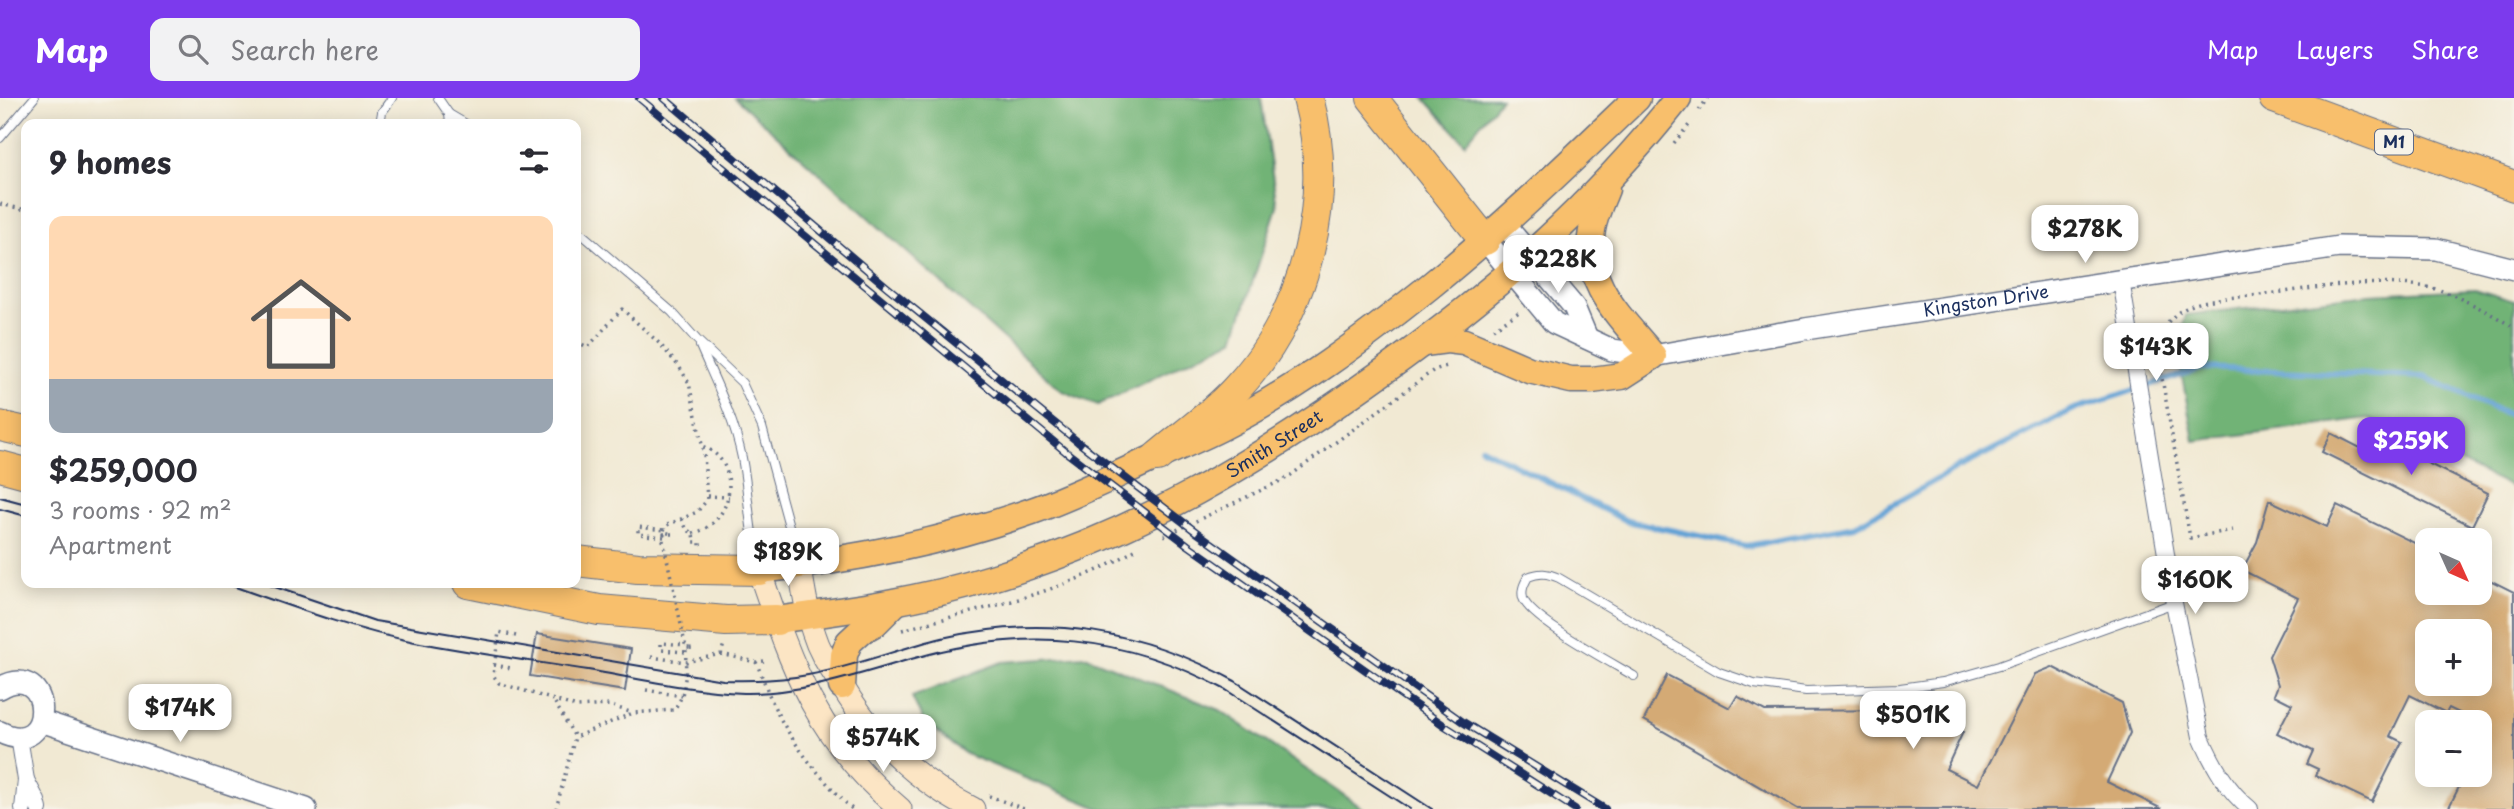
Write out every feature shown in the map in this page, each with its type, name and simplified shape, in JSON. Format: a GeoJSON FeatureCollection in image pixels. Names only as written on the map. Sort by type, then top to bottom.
{"type":"FeatureCollection","features":[{"type":"Feature","properties":{"kind":"highway"},"geometry":{"type":"LineString","coordinates":[[1157,457],[1238,388],[1268,348],[1292,299],[1314,236],[1318,202],[1317,140],[1308,98]]}},
{"type":"Feature","properties":{"kind":"highway"},"geometry":{"type":"LineString","coordinates":[[1372,98],[1494,232]]}},
{"type":"Feature","properties":{"kind":"highway","name":"M1"},"geometry":{"type":"LineString","coordinates":[[2274,98],[2514,186]]}},
{"type":"Feature","properties":{"kind":"highway"},"geometry":{"type":"LineString","coordinates":[[0,426],[21,431]]}},
{"type":"Feature","properties":{"kind":"highway"},"geometry":{"type":"LineString","coordinates":[[0,466],[21,471]]}},
{"type":"Feature","properties":{"kind":"highway"},"geometry":{"type":"LineString","coordinates":[[581,562],[638,568],[759,569]]}},
{"type":"Feature","properties":{"kind":"highway"},"geometry":{"type":"LineString","coordinates":[[492,588],[599,610],[726,621],[776,620]]}},
{"type":"Feature","properties":{"kind":"main road"},"geometry":{"type":"LineString","coordinates":[[900,809],[863,775],[828,731],[803,688],[759,569],[896,549],[995,524],[1080,492],[1222,427],[1319,368],[1428,288],[1494,232],[1637,98]]}},
{"type":"Feature","properties":{"kind":"main road","name":"Smith Street"},"geometry":{"type":"LineString","coordinates":[[776,620],[896,602],[992,578],[1146,519],[1192,496],[1284,442],[1424,342],[1522,264],[1609,179],[1678,98]]}},
{"type":"Feature","properties":{"kind":"main road"},"geometry":{"type":"LineString","coordinates":[[1424,342],[1464,342],[1529,370],[1571,380],[1622,376],[1653,356],[1609,305],[1595,279],[1591,255],[1592,228],[1609,179]]}},
{"type":"Feature","properties":{"kind":"main road"},"geometry":{"type":"LineString","coordinates":[[799,565],[808,615],[825,661],[866,723],[898,758],[934,787],[977,801]]}},
{"type":"Feature","properties":{"kind":"main road"},"geometry":{"type":"LineString","coordinates":[[842,686],[844,655],[849,642],[875,623],[896,602]]}},
{"type":"Feature","properties":{"kind":"street","name":"Kingston Drive"},"geometry":{"type":"LineString","coordinates":[[1494,232],[1522,264],[1554,323],[1612,350],[1653,356],[1805,329],[2339,247],[2436,249],[2514,269]]}},
{"type":"Feature","properties":{"kind":"street"},"geometry":{"type":"LineString","coordinates":[[2121,280],[2174,603],[2201,737],[2224,780],[2250,809]]}},
{"type":"Feature","properties":{"kind":"street"},"geometry":{"type":"LineString","coordinates":[[0,688],[19,682],[35,690],[43,704],[41,721],[36,729],[9,735],[39,809]]}},
{"type":"Feature","properties":{"kind":"street"},"geometry":{"type":"LineString","coordinates":[[41,721],[306,809]]}},
{"type":"Feature","properties":{"kind":"street"},"geometry":{"type":"LineString","coordinates":[[23,809],[26,780]]}},
{"type":"Feature","properties":{"kind":"lane"},"geometry":{"type":"LineString","coordinates":[[0,138],[34,98]]}},
{"type":"Feature","properties":{"kind":"lane"},"geometry":{"type":"LineString","coordinates":[[381,119],[382,112],[392,98]]}},
{"type":"Feature","properties":{"kind":"lane"},"geometry":{"type":"LineString","coordinates":[[438,98],[449,114],[458,119]]}},
{"type":"Feature","properties":{"kind":"lane"},"geometry":{"type":"LineString","coordinates":[[449,114],[450,119]]}},
{"type":"Feature","properties":{"kind":"lane"},"geometry":{"type":"LineString","coordinates":[[581,233],[671,312],[742,383],[750,396],[771,456],[799,565]]}},
{"type":"Feature","properties":{"kind":"lane"},"geometry":{"type":"LineString","coordinates":[[697,340],[735,432],[759,569]]}},
{"type":"Feature","properties":{"kind":"lane"},"geometry":{"type":"LineString","coordinates":[[1634,676],[1577,642],[1528,608],[1522,596],[1528,577],[1548,573],[1559,578],[1719,672],[1754,684],[1806,691],[1900,688],[1942,682],[1999,666],[2174,603]]}},
{"type":"Feature","properties":{"kind":"path"},"geometry":{"type":"LineString","coordinates":[[0,204],[21,209]]}},
{"type":"Feature","properties":{"kind":"path"},"geometry":{"type":"LineString","coordinates":[[2233,530],[2190,538],[2156,344],[2167,322],[2176,314],[2187,307],[2211,301],[2336,286],[2387,283],[2435,289],[2514,328]]}},
{"type":"Feature","properties":{"kind":"path"},"geometry":{"type":"LineString","coordinates":[[581,344],[588,347],[622,309],[660,344],[689,383],[702,446],[706,503],[702,509],[665,526],[664,530]]}},
{"type":"Feature","properties":{"kind":"path"},"geometry":{"type":"LineString","coordinates":[[1153,541],[1287,478],[1434,370],[1454,365],[1475,346]]}},
{"type":"Feature","properties":{"kind":"path"},"geometry":{"type":"LineString","coordinates":[[682,519],[687,530],[693,535],[718,519],[729,497],[726,469],[716,452],[702,446]]}},
{"type":"Feature","properties":{"kind":"path"},"geometry":{"type":"LineString","coordinates":[[707,496],[729,497]]}},
{"type":"Feature","properties":{"kind":"path"},"geometry":{"type":"LineString","coordinates":[[638,527],[664,530],[672,534],[664,534],[664,537],[638,534],[638,527]]}},
{"type":"Feature","properties":{"kind":"path"},"geometry":{"type":"LineString","coordinates":[[664,537],[685,645]]}},
{"type":"Feature","properties":{"kind":"path"},"geometry":{"type":"LineString","coordinates":[[897,631],[1038,593],[1118,561],[1142,546]]}},
{"type":"Feature","properties":{"kind":"path"},"geometry":{"type":"LineString","coordinates":[[516,636],[499,632],[493,675],[499,683],[577,707],[609,705],[633,713]]}},
{"type":"Feature","properties":{"kind":"path"},"geometry":{"type":"LineString","coordinates":[[661,643],[685,645],[686,648],[692,648],[686,649],[685,652],[661,650],[661,643]]}},
{"type":"Feature","properties":{"kind":"path"},"geometry":{"type":"LineString","coordinates":[[721,654],[724,645]]}},
{"type":"Feature","properties":{"kind":"path"},"geometry":{"type":"LineString","coordinates":[[575,737],[633,713],[673,710],[682,696],[685,652]]}},
{"type":"Feature","properties":{"kind":"path"},"geometry":{"type":"LineString","coordinates":[[651,657],[686,662],[721,654],[755,662],[764,661]]}},
{"type":"Feature","properties":{"kind":"path"},"geometry":{"type":"LineString","coordinates":[[755,662],[778,715],[793,740],[825,782],[852,809]]}},
{"type":"Feature","properties":{"kind":"path"},"geometry":{"type":"LineString","coordinates":[[494,665],[511,668]]}},
{"type":"Feature","properties":{"kind":"path"},"geometry":{"type":"LineString","coordinates":[[646,690],[682,696]]}},
{"type":"Feature","properties":{"kind":"path"},"geometry":{"type":"LineString","coordinates":[[555,702],[575,737],[556,809]]}},
{"type":"Feature","properties":{"kind":"path"},"geometry":{"type":"LineString","coordinates":[[977,801],[1024,809]]}},
{"type":"Feature","properties":{"kind":"green space"},"geometry":{"type":"Polygon","coordinates":[[[735,98],[1261,98],[1277,207],[1234,339],[1098,405],[1062,391],[735,98]]]}},
{"type":"Feature","properties":{"kind":"green space"},"geometry":{"type":"Polygon","coordinates":[[[1424,98],[1501,98],[1465,143],[1424,98]]]}},
{"type":"Feature","properties":{"kind":"green space"},"geometry":{"type":"Polygon","coordinates":[[[2475,289],[2514,301],[2514,488],[2369,418],[2194,441],[2177,350],[2186,315],[2369,294],[2475,289]]]}},
{"type":"Feature","properties":{"kind":"green space"},"geometry":{"type":"Polygon","coordinates":[[[1085,656],[1220,710],[1364,809],[1101,809],[966,754],[924,722],[912,697],[1002,662],[1085,656]]]}},
{"type":"Feature","properties":{"kind":"building"},"geometry":{"type":"Polygon","coordinates":[[[2331,433],[2366,451],[2373,436],[2488,493],[2472,526],[2322,452],[2331,433]]]}},
{"type":"Feature","properties":{"kind":"building"},"geometry":{"type":"Polygon","coordinates":[[[2269,500],[2327,527],[2337,505],[2415,543],[2415,606],[2492,606],[2492,581],[2514,592],[2514,809],[2448,809],[2459,787],[2492,787],[2492,710],[2440,710],[2410,695],[2390,736],[2402,742],[2372,802],[2315,775],[2318,769],[2307,764],[2313,751],[2277,733],[2292,704],[2274,695],[2278,685],[2269,656],[2298,598],[2242,570],[2257,542],[2269,500]]]}},
{"type":"Feature","properties":{"kind":"building"},"geometry":{"type":"Polygon","coordinates":[[[537,634],[631,649],[625,691],[530,676],[537,634]]]}},
{"type":"Feature","properties":{"kind":"building"},"geometry":{"type":"Polygon","coordinates":[[[2052,667],[2122,703],[2130,733],[2107,782],[2162,809],[1798,809],[1644,720],[1667,675],[1730,708],[1737,696],[1765,711],[1915,710],[1963,732],[1946,769],[1978,785],[2035,674],[2052,667]]]}},
{"type":"Feature","properties":{"kind":"waterway"},"geometry":{"type":"LineString","coordinates":[[1481,448],[1627,521],[1747,546],[1855,526],[1959,467],[2072,410],[2203,368],[2424,377],[2514,417]]}},
{"type":"Feature","properties":{"kind":"tram line"},"geometry":{"type":"LineString","coordinates":[[0,497],[21,503]]}},
{"type":"Feature","properties":{"kind":"tram line"},"geometry":{"type":"LineString","coordinates":[[0,509],[21,515]]}},
{"type":"Feature","properties":{"kind":"tram line"},"geometry":{"type":"LineString","coordinates":[[238,588],[391,637],[724,692],[766,692],[809,687],[956,648],[996,642],[1074,641],[1112,647],[1150,657],[1226,690],[1410,809]]}},
{"type":"Feature","properties":{"kind":"tram line"},"geometry":{"type":"LineString","coordinates":[[278,588],[375,621],[723,680],[766,680],[808,675],[942,638],[981,631],[1019,627],[1093,631],[1165,649],[1235,681],[1432,809]]}},
{"type":"Feature","properties":{"kind":"railway"},"geometry":{"type":"LineString","coordinates":[[639,98],[1066,452],[1188,545],[1445,726],[1575,809]]}},
{"type":"Feature","properties":{"kind":"railway"},"geometry":{"type":"LineString","coordinates":[[664,98],[886,286],[1078,442],[1199,534],[1463,722],[1605,809]]}}]}
